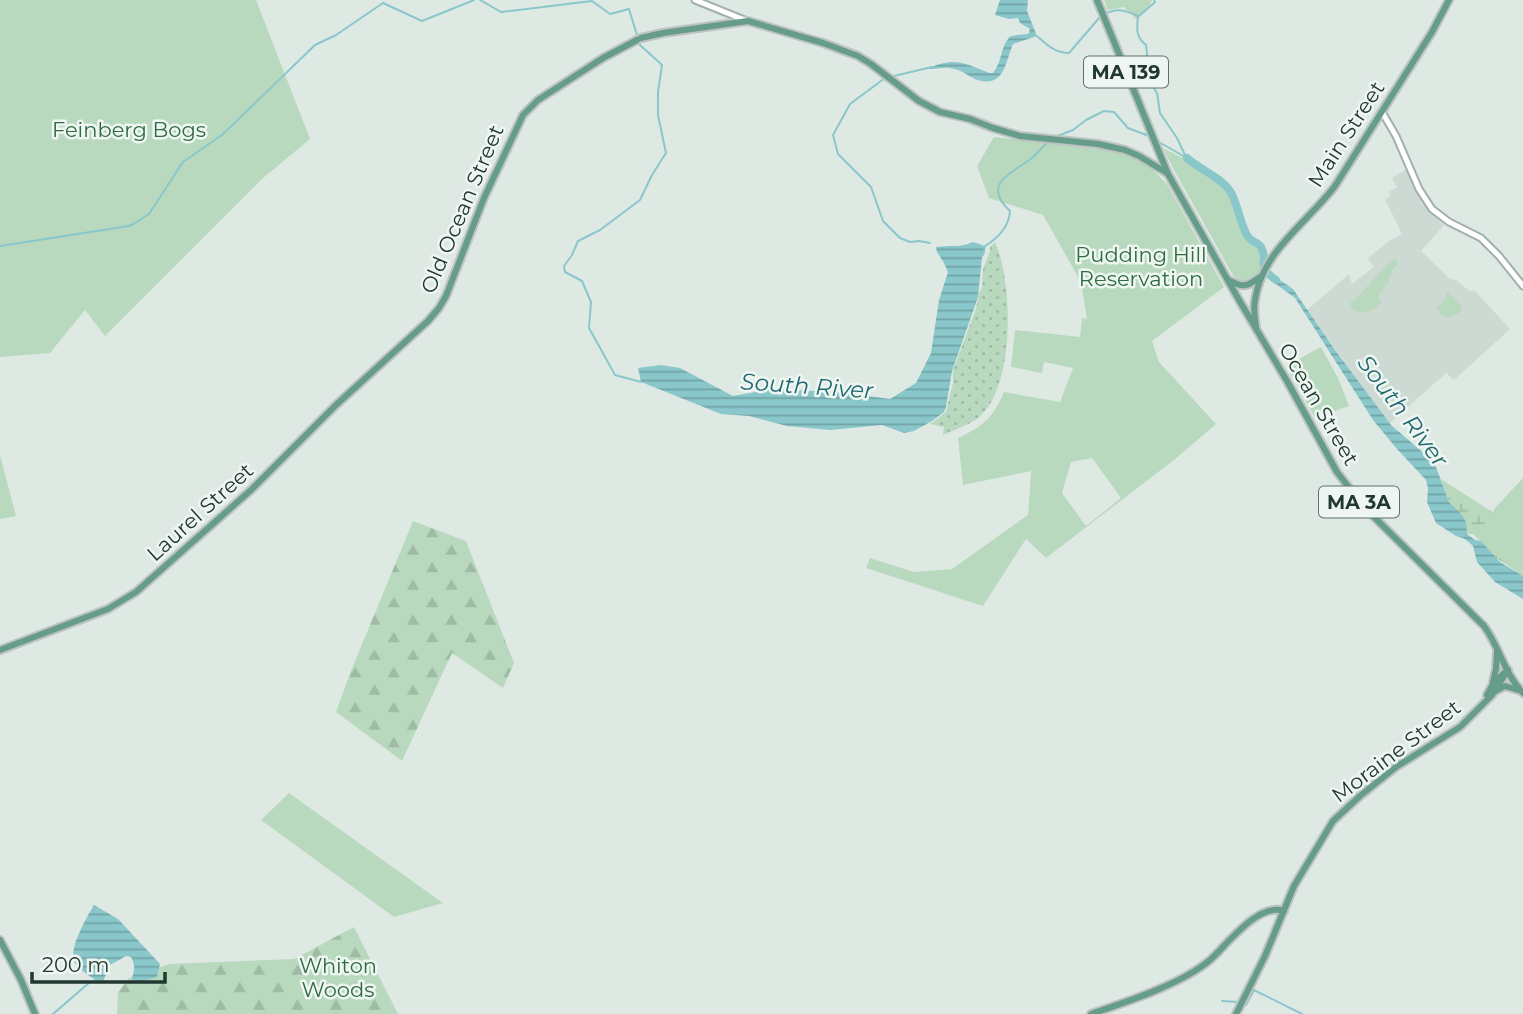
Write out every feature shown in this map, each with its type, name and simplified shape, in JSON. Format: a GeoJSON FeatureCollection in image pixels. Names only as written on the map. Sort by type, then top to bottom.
{"type":"FeatureCollection","features":[{"type":"Feature","properties":{"kind":"main road","name":"MA 139"},"geometry":{"type":"LineString","coordinates":[[1097,0],[1168,174]]}},
{"type":"Feature","properties":{"kind":"main road","name":"Main Street"},"geometry":{"type":"LineString","coordinates":[[1239,300],[1263,273],[1275,253],[1335,187],[1449,0]]}},
{"type":"Feature","properties":{"kind":"main road","name":"Old Ocean Street"},"geometry":{"type":"LineString","coordinates":[[393,353],[432,317],[442,304],[484,198],[523,114],[543,96],[624,46],[663,33],[748,21],[845,50],[864,59],[919,101],[940,111],[1011,134],[1125,150],[1168,174]]}},
{"type":"Feature","properties":{"kind":"main road","name":"Ocean Street"},"geometry":{"type":"LineString","coordinates":[[1168,174],[1344,483],[1371,514],[1484,626],[1516,686],[1523,693]]}},
{"type":"Feature","properties":{"kind":"main road","name":"Main Street"},"geometry":{"type":"LineString","coordinates":[[1256,329],[1255,300],[1263,273]]}},
{"type":"Feature","properties":{"kind":"main road"},"geometry":{"type":"LineString","coordinates":[[1228,280],[1245,286],[1263,273]]}},
{"type":"Feature","properties":{"kind":"main road"},"geometry":{"type":"LineString","coordinates":[[1239,300],[1248,300],[1257,293]]}},
{"type":"Feature","properties":{"kind":"main road","name":"Laurel Street"},"geometry":{"type":"LineString","coordinates":[[0,650],[108,609],[136,592],[251,490],[336,405],[393,353]]}},
{"type":"Feature","properties":{"kind":"main road"},"geometry":{"type":"LineString","coordinates":[[1493,684],[1497,647]]}},
{"type":"Feature","properties":{"kind":"main road","name":"Moraine Street"},"geometry":{"type":"LineString","coordinates":[[1484,703],[1497,678],[1508,670]]}},
{"type":"Feature","properties":{"kind":"main road","name":"Moraine Street"},"geometry":{"type":"LineString","coordinates":[[1236,1014],[1265,956],[1294,886],[1338,815],[1396,767],[1461,727],[1492,695],[1508,670]]}},
{"type":"Feature","properties":{"kind":"main road"},"geometry":{"type":"LineString","coordinates":[[1492,695],[1504,686],[1513,687],[1523,693]]}},
{"type":"Feature","properties":{"kind":"main road"},"geometry":{"type":"LineString","coordinates":[[1091,1014],[1186,975],[1212,959],[1246,925],[1273,909],[1284,911]]}},
{"type":"Feature","properties":{"kind":"main road"},"geometry":{"type":"LineString","coordinates":[[0,940],[18,973],[35,1014]]}},
{"type":"Feature","properties":{"kind":"street"},"geometry":{"type":"LineString","coordinates":[[695,0],[748,21]]}},
{"type":"Feature","properties":{"kind":"street"},"geometry":{"type":"LineString","coordinates":[[1382,112],[1419,189],[1432,209],[1448,222],[1481,238],[1504,261],[1523,286]]}},
{"type":"Feature","properties":{"kind":"shaded area"},"geometry":{"type":"Polygon","coordinates":[[[1407,169],[1423,204],[1444,225],[1421,251],[1449,278],[1456,280],[1469,291],[1475,291],[1510,329],[1454,380],[1446,373],[1389,424],[1307,310],[1349,274],[1352,284],[1374,267],[1368,258],[1402,234],[1385,199],[1390,196],[1389,192],[1397,187],[1392,178],[1407,169]]]}},
{"type":"Feature","properties":{"kind":"green space","name":"Feinberg Bogs"},"geometry":{"type":"Polygon","coordinates":[[[0,0],[256,0],[310,139],[262,179],[105,336],[85,310],[50,353],[0,357],[0,0]]]}},
{"type":"Feature","properties":{"kind":"green space"},"geometry":{"type":"Polygon","coordinates":[[[1104,0],[1152,0],[1148,9],[1136,19],[1124,7],[1108,10],[1104,0]]]}},
{"type":"Feature","properties":{"kind":"green space","name":"Pudding Hill Reservation"},"geometry":{"type":"Polygon","coordinates":[[[994,137],[1115,151],[1138,158],[1167,184],[1224,287],[1152,341],[1159,362],[1216,424],[1174,460],[1046,558],[1026,539],[983,606],[866,568],[870,558],[914,572],[952,569],[1028,515],[1031,471],[963,485],[958,438],[987,420],[1004,392],[1060,402],[1073,368],[1044,362],[1042,373],[1011,367],[1015,330],[1080,337],[1082,318],[1087,319],[1081,282],[1043,215],[989,198],[977,166],[994,137]],[[1092,458],[1071,462],[1062,493],[1086,526],[1121,498],[1092,458]]]}},
{"type":"Feature","properties":{"kind":"green space"},"geometry":{"type":"Polygon","coordinates":[[[1163,148],[1185,159],[1230,193],[1245,237],[1258,245],[1262,253],[1261,267],[1254,278],[1242,281],[1234,277],[1163,148]]]}},
{"type":"Feature","properties":{"kind":"green space"},"geometry":{"type":"Polygon","coordinates":[[[995,242],[1001,260],[1008,307],[1005,359],[999,383],[990,403],[978,418],[943,435],[944,427],[930,424],[946,412],[953,383],[953,370],[976,309],[990,247],[995,242]]]}},
{"type":"Feature","properties":{"kind":"green space"},"geometry":{"type":"Polygon","coordinates":[[[1395,259],[1398,264],[1378,296],[1381,302],[1378,306],[1368,312],[1352,309],[1350,303],[1395,259]]]}},
{"type":"Feature","properties":{"kind":"green space"},"geometry":{"type":"Polygon","coordinates":[[[1448,292],[1462,306],[1459,313],[1449,318],[1441,315],[1437,308],[1448,292]]]}},
{"type":"Feature","properties":{"kind":"green space"},"geometry":{"type":"Polygon","coordinates":[[[1321,347],[1349,406],[1315,418],[1286,366],[1321,347]]]}},
{"type":"Feature","properties":{"kind":"green space"},"geometry":{"type":"Polygon","coordinates":[[[0,455],[16,516],[0,519],[0,455]]]}},
{"type":"Feature","properties":{"kind":"green space"},"geometry":{"type":"Polygon","coordinates":[[[1523,478],[1523,576],[1476,537],[1496,507],[1523,478]]]}},
{"type":"Feature","properties":{"kind":"green space"},"geometry":{"type":"Polygon","coordinates":[[[1441,479],[1514,526],[1523,575],[1493,556],[1473,534],[1467,534],[1464,519],[1449,502],[1441,479]]]}},
{"type":"Feature","properties":{"kind":"green space"},"geometry":{"type":"Polygon","coordinates":[[[413,521],[466,541],[514,663],[503,688],[452,653],[402,761],[336,712],[413,521]]]}},
{"type":"Feature","properties":{"kind":"green space"},"geometry":{"type":"Polygon","coordinates":[[[289,793],[443,903],[394,917],[261,820],[289,793]]]}},
{"type":"Feature","properties":{"kind":"green space","name":"Whiton Woods"},"geometry":{"type":"Polygon","coordinates":[[[354,927],[398,1014],[117,1014],[118,993],[129,978],[169,964],[294,959],[354,927]]]}},
{"type":"Feature","properties":{"kind":"water"},"geometry":{"type":"Polygon","coordinates":[[[1000,0],[1028,0],[1027,11],[1037,36],[1013,44],[998,78],[985,81],[952,68],[928,69],[944,63],[959,62],[993,73],[1007,40],[1011,36],[1028,35],[1030,29],[1020,23],[1018,18],[1009,19],[995,15],[1000,0]]]}},
{"type":"Feature","properties":{"kind":"water"},"geometry":{"type":"Polygon","coordinates":[[[973,242],[985,246],[978,297],[952,371],[946,407],[944,412],[932,421],[914,431],[904,433],[882,425],[830,430],[787,426],[749,416],[721,414],[641,382],[638,368],[661,365],[680,368],[733,396],[771,389],[839,392],[890,399],[916,383],[931,353],[939,300],[948,272],[936,247],[973,242]]]}},
{"type":"Feature","properties":{"kind":"water"},"geometry":{"type":"Polygon","coordinates":[[[1268,272],[1293,289],[1391,425],[1436,467],[1449,502],[1466,522],[1467,534],[1481,541],[1500,562],[1523,576],[1523,599],[1495,582],[1477,562],[1473,546],[1465,539],[1436,523],[1427,502],[1426,480],[1373,420],[1295,298],[1265,276],[1268,272]]]}},
{"type":"Feature","properties":{"kind":"water"},"geometry":{"type":"Polygon","coordinates":[[[94,905],[118,919],[160,964],[157,977],[141,982],[132,979],[134,963],[131,957],[126,956],[110,965],[103,981],[97,982],[77,966],[73,957],[76,942],[94,905]]]}},
{"type":"Feature","properties":{"kind":"waterway","name":"South River"},"geometry":{"type":"LineString","coordinates":[[0,246],[135,223],[149,214],[183,162],[222,135],[315,45],[336,35],[383,3],[422,21],[474,0]]}},
{"type":"Feature","properties":{"kind":"waterway","name":"South River"},"geometry":{"type":"LineString","coordinates":[[480,0],[501,12],[592,1],[610,14],[629,9],[640,45],[662,65],[658,115],[666,153],[640,200],[600,230],[578,241],[564,266],[565,272],[582,281],[591,302],[589,328],[615,375],[641,382]]}},
{"type":"Feature","properties":{"kind":"waterway"},"geometry":{"type":"LineString","coordinates":[[1139,16],[1154,0]]}},
{"type":"Feature","properties":{"kind":"waterway","name":"South River"},"geometry":{"type":"LineString","coordinates":[[1105,14],[1118,10],[1138,16],[1138,32],[1146,45],[1150,82],[1157,93],[1160,113],[1186,157]]}},
{"type":"Feature","properties":{"kind":"waterway","name":"South River"},"geometry":{"type":"LineString","coordinates":[[1037,36],[1055,50],[1069,53],[1100,17]]}},
{"type":"Feature","properties":{"kind":"waterway","name":"South River"},"geometry":{"type":"LineString","coordinates":[[1016,36],[1028,35]]}},
{"type":"Feature","properties":{"kind":"waterway","name":"South River"},"geometry":{"type":"LineString","coordinates":[[890,77],[932,67]]}},
{"type":"Feature","properties":{"kind":"waterway","name":"South River"},"geometry":{"type":"LineString","coordinates":[[885,78],[850,104],[833,135],[838,154],[871,187],[883,221],[900,238],[910,242],[930,243]]}},
{"type":"Feature","properties":{"kind":"waterway","name":"South River"},"geometry":{"type":"LineString","coordinates":[[1055,137],[1073,130],[1104,111],[1114,112],[1128,128],[1149,136]]}},
{"type":"Feature","properties":{"kind":"waterway","name":"South River"},"geometry":{"type":"LineString","coordinates":[[1157,141],[1187,158]]}},
{"type":"Feature","properties":{"kind":"waterway","name":"South River"},"geometry":{"type":"LineString","coordinates":[[983,255],[985,246],[1002,232],[1008,222],[1010,211],[998,194],[1002,180],[1032,158],[1048,142]]}},
{"type":"Feature","properties":{"kind":"waterway","name":"South River"},"geometry":{"type":"LineString","coordinates":[[1187,158],[1222,182],[1230,191],[1246,234],[1261,247],[1264,267],[1276,280]]}},
{"type":"Feature","properties":{"kind":"waterway"},"geometry":{"type":"LineString","coordinates":[[53,1014],[90,982]]}},
{"type":"Feature","properties":{"kind":"waterway"},"geometry":{"type":"LineString","coordinates":[[1246,1005],[1254,990],[1302,1014]]}},
{"type":"Feature","properties":{"kind":"waterway"},"geometry":{"type":"LineString","coordinates":[[1222,1001],[1238,1002]]}}]}
